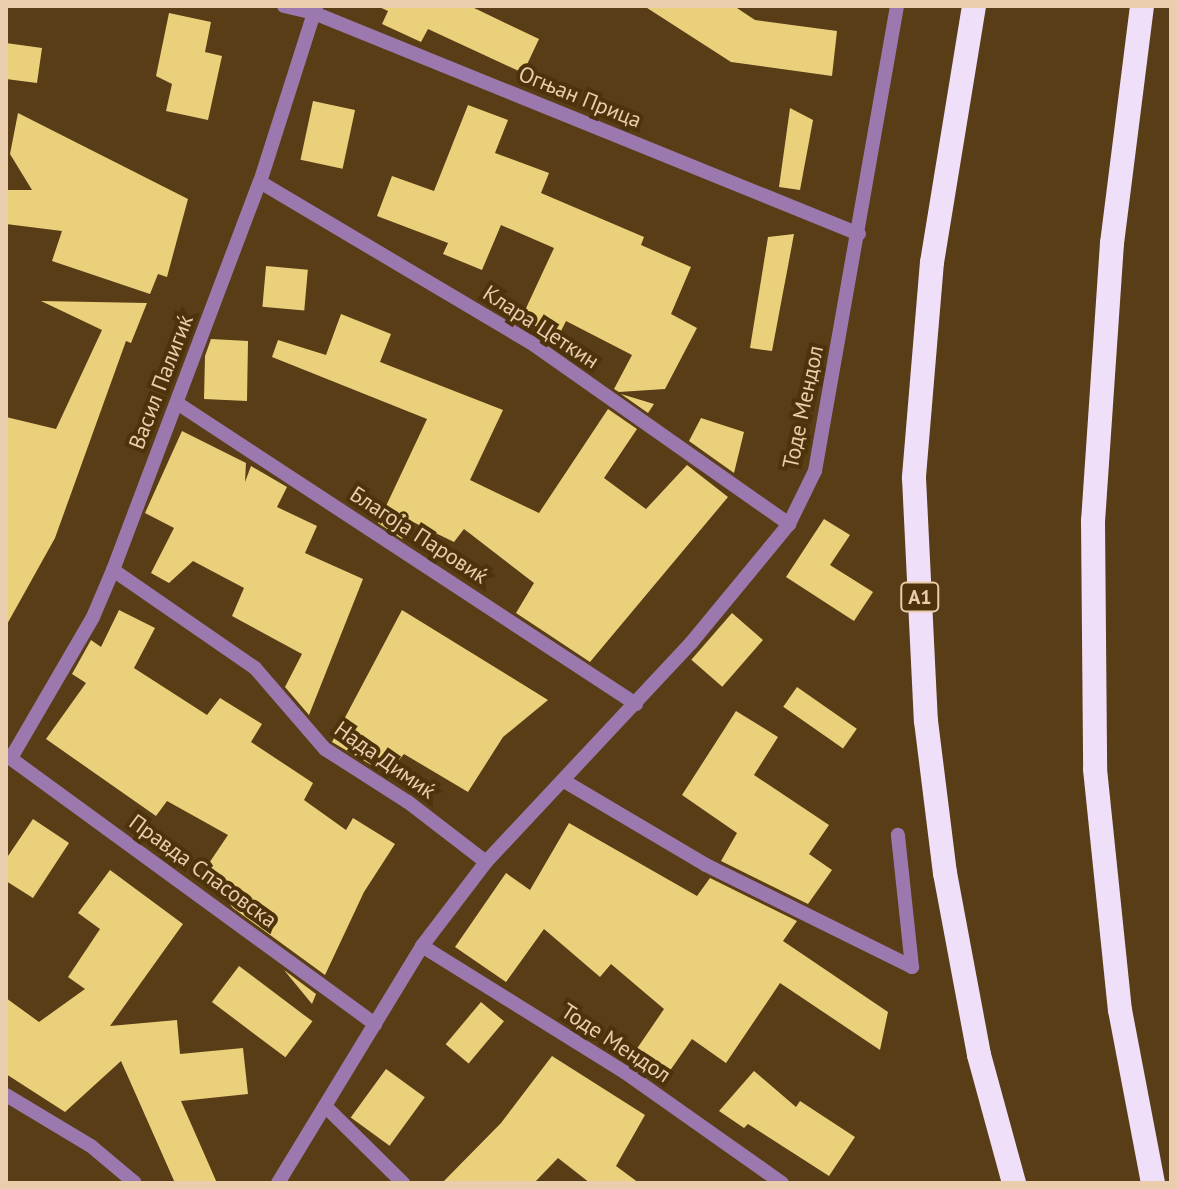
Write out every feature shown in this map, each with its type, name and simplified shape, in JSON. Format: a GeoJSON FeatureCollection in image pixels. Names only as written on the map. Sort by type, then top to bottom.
{"type":"FeatureCollection","features":[{"type":"Feature","properties":{"kind":"highway","name":"A1"},"geometry":{"type":"LineString","coordinates":[[974,6],[932,262],[914,478],[926,721],[945,873],[979,1055],[1014,1183]]}},
{"type":"Feature","properties":{"kind":"highway"},"geometry":{"type":"LineString","coordinates":[[1142,6],[1112,243],[1093,521],[1095,769],[1120,1010],[1153,1183]]}},
{"type":"Feature","properties":{"kind":"street","name":"Огњан Прица"},"geometry":{"type":"LineString","coordinates":[[284,6],[315,10],[859,234]]}},
{"type":"Feature","properties":{"kind":"street","name":"Тоде Мендол"},"geometry":{"type":"LineString","coordinates":[[278,1183],[422,946],[486,862],[636,704],[789,524],[815,471],[859,234],[895,6]]}},
{"type":"Feature","properties":{"kind":"street","name":"Васил Палигиќ"},"geometry":{"type":"LineString","coordinates":[[9,756],[93,617],[113,570],[260,182],[315,10]]}},
{"type":"Feature","properties":{"kind":"street","name":"Клара Цеткин"},"geometry":{"type":"LineString","coordinates":[[260,182],[530,342],[789,524]]}},
{"type":"Feature","properties":{"kind":"street","name":"Благоја Паровиќ"},"geometry":{"type":"LineString","coordinates":[[177,403],[636,704]]}},
{"type":"Feature","properties":{"kind":"street","name":"Нада Димиќ"},"geometry":{"type":"LineString","coordinates":[[113,570],[255,668],[325,749],[408,802],[486,862]]}},
{"type":"Feature","properties":{"kind":"street","name":"Правда Спасовска"},"geometry":{"type":"LineString","coordinates":[[9,756],[375,1024]]}},
{"type":"Feature","properties":{"kind":"street"},"geometry":{"type":"LineString","coordinates":[[564,781],[706,865],[912,967],[898,835]]}},
{"type":"Feature","properties":{"kind":"street","name":"Тоде Мендол"},"geometry":{"type":"LineString","coordinates":[[422,946],[626,1073],[782,1183]]}},
{"type":"Feature","properties":{"kind":"street"},"geometry":{"type":"LineString","coordinates":[[6,1095],[91,1146],[135,1183]]}},
{"type":"Feature","properties":{"kind":"street"},"geometry":{"type":"LineString","coordinates":[[325,1106],[403,1183]]}},
{"type":"Feature","properties":{"kind":"building"},"geometry":{"type":"Polygon","coordinates":[[[377,6],[470,6],[539,39],[523,73],[428,29],[421,42],[382,24],[388,11],[377,6]]]}},
{"type":"Feature","properties":{"kind":"building"},"geometry":{"type":"Polygon","coordinates":[[[644,6],[734,6],[755,20],[837,31],[832,76],[731,62],[644,6]]]}},
{"type":"Feature","properties":{"kind":"building"},"geometry":{"type":"Polygon","coordinates":[[[169,13],[211,22],[205,52],[222,56],[208,120],[166,111],[172,84],[156,76],[169,13]]]}},
{"type":"Feature","properties":{"kind":"building"},"geometry":{"type":"Polygon","coordinates":[[[6,43],[42,48],[37,83],[6,79],[6,43]]]}},
{"type":"Feature","properties":{"kind":"building"},"geometry":{"type":"Polygon","coordinates":[[[313,101],[355,110],[343,169],[301,160],[313,101]]]}},
{"type":"Feature","properties":{"kind":"building"},"geometry":{"type":"Polygon","coordinates":[[[468,105],[508,120],[495,153],[549,173],[541,193],[644,237],[641,245],[691,267],[671,314],[697,328],[665,389],[619,392],[614,389],[632,355],[566,321],[558,337],[521,319],[554,248],[501,225],[482,270],[443,254],[448,243],[377,216],[392,176],[434,191],[468,105]]]}},
{"type":"Feature","properties":{"kind":"building"},"geometry":{"type":"Polygon","coordinates":[[[790,108],[813,120],[800,190],[779,187],[790,108]]]}},
{"type":"Feature","properties":{"kind":"building"},"geometry":{"type":"Polygon","coordinates":[[[18,113],[188,199],[167,277],[158,274],[150,294],[52,261],[62,231],[6,224],[6,190],[32,190],[10,154],[18,113]]]}},
{"type":"Feature","properties":{"kind":"building"},"geometry":{"type":"Polygon","coordinates":[[[794,234],[772,351],[750,348],[768,237],[794,234]]]}},
{"type":"Feature","properties":{"kind":"building"},"geometry":{"type":"Polygon","coordinates":[[[266,266],[308,270],[304,311],[262,307],[266,266]]]}},
{"type":"Feature","properties":{"kind":"building"},"geometry":{"type":"Polygon","coordinates":[[[41,301],[147,303],[131,343],[126,341],[55,538],[6,626],[6,417],[56,429],[102,330],[41,301]]]}},
{"type":"Feature","properties":{"kind":"building"},"geometry":{"type":"Polygon","coordinates":[[[341,314],[391,334],[380,362],[503,410],[470,480],[539,513],[608,409],[637,429],[604,478],[646,509],[687,465],[728,497],[590,662],[516,613],[534,583],[464,529],[454,542],[411,521],[402,539],[378,523],[427,419],[272,357],[278,340],[326,355],[341,314]]]}},
{"type":"Feature","properties":{"kind":"building"},"geometry":{"type":"Polygon","coordinates":[[[211,339],[248,341],[247,401],[204,399],[205,356],[211,339]]]}},
{"type":"Feature","properties":{"kind":"building"},"geometry":{"type":"Polygon","coordinates":[[[621,394],[654,404],[648,413],[621,394]]]}},
{"type":"Feature","properties":{"kind":"building"},"geometry":{"type":"Polygon","coordinates":[[[701,418],[744,432],[734,473],[689,441],[701,418]]]}},
{"type":"Feature","properties":{"kind":"building"},"geometry":{"type":"Polygon","coordinates":[[[182,431],[246,463],[245,482],[251,466],[287,487],[277,507],[317,526],[305,553],[363,579],[309,715],[285,687],[302,654],[232,616],[244,588],[193,561],[169,583],[151,573],[174,528],[145,513],[182,431]]]}},
{"type":"Feature","properties":{"kind":"building"},"geometry":{"type":"Polygon","coordinates":[[[824,519],[850,535],[830,565],[873,592],[854,621],[786,577],[824,519]]]}},
{"type":"Feature","properties":{"kind":"building"},"geometry":{"type":"Polygon","coordinates":[[[119,610],[155,628],[134,668],[207,715],[220,698],[262,724],[251,742],[313,783],[304,800],[346,830],[353,818],[395,844],[364,892],[325,975],[233,908],[203,872],[228,835],[167,801],[156,816],[46,739],[86,683],[72,674],[91,640],[101,647],[119,610]]]}},
{"type":"Feature","properties":{"kind":"building"},"geometry":{"type":"Polygon","coordinates":[[[402,610],[548,700],[503,737],[468,792],[404,754],[387,774],[332,742],[402,610]]]}},
{"type":"Feature","properties":{"kind":"building"},"geometry":{"type":"Polygon","coordinates":[[[732,613],[763,640],[722,687],[691,660],[732,613]]]}},
{"type":"Feature","properties":{"kind":"building"},"geometry":{"type":"Polygon","coordinates":[[[797,687],[857,729],[843,749],[783,707],[797,687]]]}},
{"type":"Feature","properties":{"kind":"building"},"geometry":{"type":"Polygon","coordinates":[[[736,711],[778,737],[754,775],[829,825],[809,854],[832,870],[808,904],[721,861],[737,833],[682,795],[736,711]]]}},
{"type":"Feature","properties":{"kind":"building"},"geometry":{"type":"Polygon","coordinates":[[[33,819],[69,843],[33,898],[6,881],[6,859],[33,819]]]}},
{"type":"Feature","properties":{"kind":"building"},"geometry":{"type":"Polygon","coordinates":[[[569,823],[697,896],[710,878],[797,921],[783,941],[888,1012],[880,1050],[780,983],[726,1063],[692,1039],[667,1075],[634,1053],[664,1009],[611,964],[600,977],[544,929],[506,982],[455,947],[506,873],[530,890],[569,823]]]}},
{"type":"Feature","properties":{"kind":"building"},"geometry":{"type":"Polygon","coordinates":[[[110,870],[183,924],[110,1026],[177,1020],[180,1054],[243,1048],[248,1094],[181,1101],[217,1183],[175,1183],[121,1061],[65,1112],[6,1074],[6,998],[39,1022],[85,989],[68,977],[100,929],[78,913],[110,870]]]}},
{"type":"Feature","properties":{"kind":"building"},"geometry":{"type":"Polygon","coordinates":[[[239,966],[312,1021],[285,1057],[212,1002],[239,966]]]}},
{"type":"Feature","properties":{"kind":"building"},"geometry":{"type":"Polygon","coordinates":[[[284,970],[316,994],[312,1004],[284,970]]]}},
{"type":"Feature","properties":{"kind":"building"},"geometry":{"type":"Polygon","coordinates":[[[481,1002],[504,1021],[469,1063],[446,1044],[481,1002]]]}},
{"type":"Feature","properties":{"kind":"building"},"geometry":{"type":"Polygon","coordinates":[[[552,1056],[645,1115],[616,1166],[639,1183],[590,1183],[558,1158],[534,1183],[442,1183],[501,1123],[552,1056]]]}},
{"type":"Feature","properties":{"kind":"building"},"geometry":{"type":"Polygon","coordinates":[[[386,1069],[425,1097],[390,1146],[351,1118],[386,1069]]]}},
{"type":"Feature","properties":{"kind":"building"},"geometry":{"type":"Polygon","coordinates":[[[754,1071],[796,1107],[800,1101],[855,1137],[829,1176],[748,1124],[744,1128],[719,1111],[754,1071]]]}}]}
